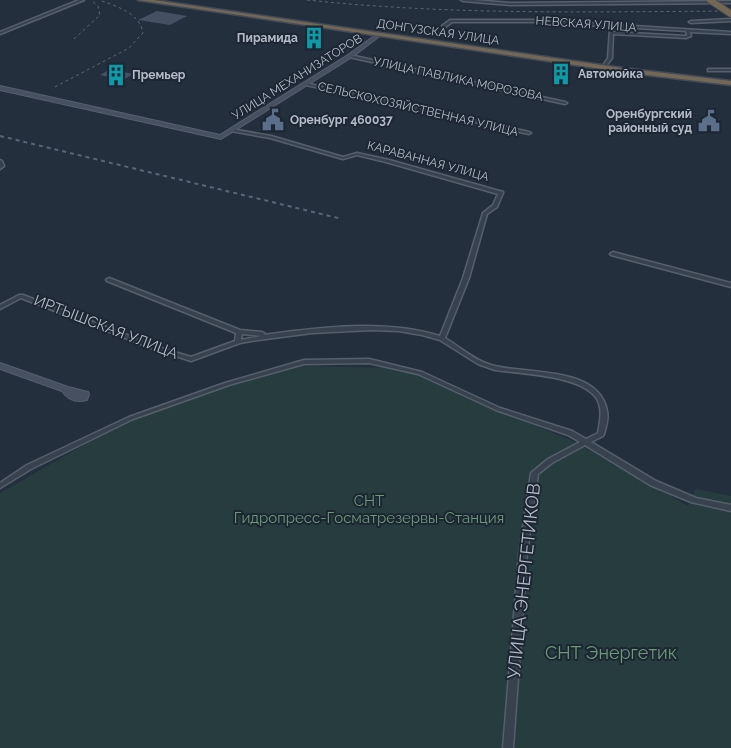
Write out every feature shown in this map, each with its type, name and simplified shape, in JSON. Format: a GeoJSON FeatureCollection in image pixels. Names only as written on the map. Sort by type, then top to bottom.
{"type":"FeatureCollection","features":[{"type":"Feature","properties":{"kind":"highway","name":"ДОНГУЗСКАЯ УЛИЦА"},"geometry":{"type":"LineString","coordinates":[[141,0],[731,83]]}},
{"type":"Feature","properties":{"kind":"highway"},"geometry":{"type":"LineString","coordinates":[[710,0],[731,14]]}},
{"type":"Feature","properties":{"kind":"highway"},"geometry":{"type":"LineString","coordinates":[[544,58],[731,79]]}},
{"type":"Feature","properties":{"kind":"street"},"geometry":{"type":"LineString","coordinates":[[0,33],[82,0]]}},
{"type":"Feature","properties":{"kind":"street"},"geometry":{"type":"LineString","coordinates":[[463,0],[511,4],[731,2]]}},
{"type":"Feature","properties":{"kind":"street"},"geometry":{"type":"LineString","coordinates":[[668,3],[731,6]]}},
{"type":"Feature","properties":{"kind":"street","name":"НЕВСКАЯ УЛИЦА"},"geometry":{"type":"LineString","coordinates":[[443,26],[451,21],[518,20],[731,33]]}},
{"type":"Feature","properties":{"kind":"street"},"geometry":{"type":"LineString","coordinates":[[691,22],[731,20]]}},
{"type":"Feature","properties":{"kind":"street"},"geometry":{"type":"LineString","coordinates":[[606,64],[610,58],[611,27]]}},
{"type":"Feature","properties":{"kind":"street"},"geometry":{"type":"LineString","coordinates":[[611,33],[686,37],[690,36],[688,31]]}},
{"type":"Feature","properties":{"kind":"street","name":"УЛИЦА МЕХАНИЗАТОРОВ"},"geometry":{"type":"LineString","coordinates":[[225,135],[380,35]]}},
{"type":"Feature","properties":{"kind":"street","name":"УЛИЦА ПАВЛИКА МОРОЗОВА"},"geometry":{"type":"LineString","coordinates":[[350,56],[565,102]]}},
{"type":"Feature","properties":{"kind":"street"},"geometry":{"type":"LineString","coordinates":[[710,70],[731,70]]}},
{"type":"Feature","properties":{"kind":"street","name":"СЕЛЬСКОХОЗЯЙСТВЕННАЯ УЛИЦА"},"geometry":{"type":"LineString","coordinates":[[306,84],[529,134]]}},
{"type":"Feature","properties":{"kind":"street"},"geometry":{"type":"LineString","coordinates":[[0,88],[210,136],[225,135]]}},
{"type":"Feature","properties":{"kind":"street","name":"КАРАВАННАЯ УЛИЦА"},"geometry":{"type":"LineString","coordinates":[[233,130],[271,137],[343,158],[357,154],[387,161],[501,193],[495,206],[486,213],[466,278],[442,338]]}},
{"type":"Feature","properties":{"kind":"street"},"geometry":{"type":"LineString","coordinates":[[0,162],[2,166],[0,168]]}},
{"type":"Feature","properties":{"kind":"street"},"geometry":{"type":"LineString","coordinates":[[613,254],[731,286]]}},
{"type":"Feature","properties":{"kind":"street"},"geometry":{"type":"LineString","coordinates":[[108,280],[239,332],[269,334],[397,329],[442,338]]}},
{"type":"Feature","properties":{"kind":"street","name":"ИРТЫШСКАЯ УЛИЦА"},"geometry":{"type":"LineString","coordinates":[[0,307],[21,296],[156,348],[191,359]]}},
{"type":"Feature","properties":{"kind":"street"},"geometry":{"type":"LineString","coordinates":[[238,342],[239,332]]}},
{"type":"Feature","properties":{"kind":"street"},"geometry":{"type":"LineString","coordinates":[[191,359],[238,342],[269,334]]}},
{"type":"Feature","properties":{"kind":"street","name":"УЛИЦА ЭНЕРГЕТИКОВ"},"geometry":{"type":"LineString","coordinates":[[442,338],[468,357],[493,368],[580,381],[596,394],[604,410],[601,434],[550,462],[535,473],[523,554],[508,748]]}},
{"type":"Feature","properties":{"kind":"street"},"geometry":{"type":"LineString","coordinates":[[0,486],[29,467],[131,418],[227,384],[304,362],[370,361],[420,373],[498,409],[570,433],[653,483],[694,500],[731,508]]}},
{"type":"Feature","properties":{"kind":"street"},"geometry":{"type":"LineString","coordinates":[[0,366],[64,389]]}},
{"type":"Feature","properties":{"kind":"green space"},"geometry":{"type":"Polygon","coordinates":[[[292,366],[402,368],[579,444],[688,506],[696,489],[731,496],[731,748],[0,748],[0,493],[131,418],[292,366]],[[540,471],[535,474],[518,644],[540,471]]]}},
{"type":"Feature","properties":{"kind":"building"},"geometry":{"type":"Polygon","coordinates":[[[157,11],[187,16],[170,25],[138,20],[157,11]]]}},
{"type":"Feature","properties":{"kind":"building","name":"Премьер"},"geometry":{"type":"Polygon","coordinates":[[[110,69],[133,74],[123,80],[100,75],[110,69]]]}},
{"type":"Feature","properties":{"kind":"railway"},"geometry":{"type":"LineString","coordinates":[[74,39],[100,15],[98,6],[91,0]]}},
{"type":"Feature","properties":{"kind":"railway"},"geometry":{"type":"LineString","coordinates":[[55,87],[129,48],[143,33],[141,26],[132,15],[99,0]]}},
{"type":"Feature","properties":{"kind":"railway"},"geometry":{"type":"LineString","coordinates":[[307,0],[360,5],[519,12],[731,11]]}},
{"type":"Feature","properties":{"kind":"railway"},"geometry":{"type":"LineString","coordinates":[[0,136],[342,219]]}},
{"type":"Feature","properties":{"kind":"place","name":"Пирамида"},"geometry":{"type":"Point","coordinates":[314,38]}},
{"type":"Feature","properties":{"kind":"place","name":"Автомойка"},"geometry":{"type":"Point","coordinates":[561,74]}},
{"type":"Feature","properties":{"kind":"place","name":"Премьер"},"geometry":{"type":"Point","coordinates":[116,75]}},
{"type":"Feature","properties":{"kind":"place","name":"Оренбург 460037"},"geometry":{"type":"Point","coordinates":[273,120]}},
{"type":"Feature","properties":{"kind":"place","name":"Оренбургский районный суд"},"geometry":{"type":"Point","coordinates":[709,121]}},
{"type":"Feature","properties":{"kind":"park label","name":"СНТ Гидропресс-Госматрезервы-Станция"},"geometry":{"type":"Point","coordinates":[369,510]}},
{"type":"Feature","properties":{"kind":"park label","name":"СНТ Энергетик"},"geometry":{"type":"Point","coordinates":[611,653]}}]}
